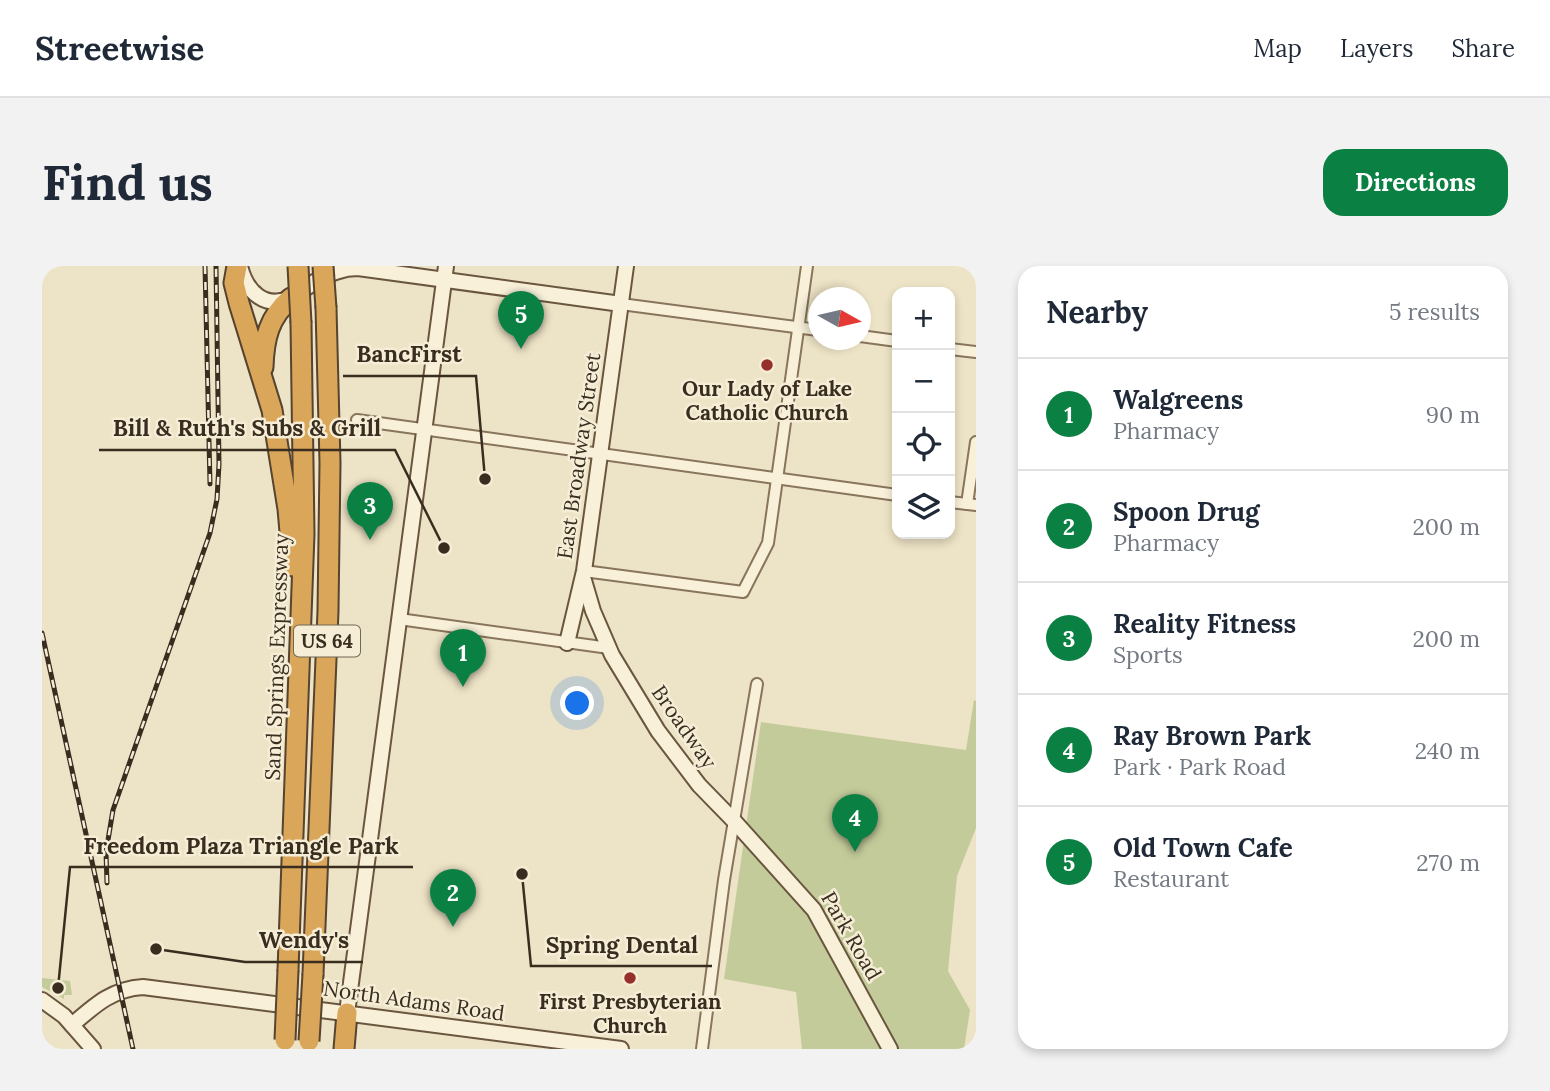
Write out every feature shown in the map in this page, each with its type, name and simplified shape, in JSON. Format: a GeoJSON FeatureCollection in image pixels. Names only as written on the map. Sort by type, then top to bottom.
{"type":"FeatureCollection","features":[{"type":"Feature","properties":{"kind":"highway"},"geometry":{"type":"LineString","coordinates":[[238,266],[234,283],[236,293],[263,375],[280,450],[301,643]]}},
{"type":"Feature","properties":{"kind":"highway","name":"Sand Springs Expressway"},"geometry":{"type":"LineString","coordinates":[[285,1045],[304,520],[298,266]]}},
{"type":"Feature","properties":{"kind":"highway","name":"US 64"},"geometry":{"type":"LineString","coordinates":[[309,1045],[328,611],[330,463],[323,266]]}},
{"type":"Feature","properties":{"kind":"highway"},"geometry":{"type":"LineString","coordinates":[[263,375],[264,350],[269,327],[279,308],[291,298]]}},
{"type":"Feature","properties":{"kind":"highway"},"geometry":{"type":"LineString","coordinates":[[344,1049],[347,1013]]}},
{"type":"Feature","properties":{"kind":"main road"},"geometry":{"type":"LineString","coordinates":[[238,266],[246,285],[254,295],[270,301],[291,298],[315,281],[344,268],[358,268],[445,273],[621,304]]}},
{"type":"Feature","properties":{"kind":"main road","name":"East Broadway Street"},"geometry":{"type":"LineString","coordinates":[[609,648],[593,611],[583,574],[626,266]]}},
{"type":"Feature","properties":{"kind":"main road"},"geometry":{"type":"LineString","coordinates":[[347,1013],[445,273]]}},
{"type":"Feature","properties":{"kind":"main road"},"geometry":{"type":"LineString","coordinates":[[567,643],[583,574]]}},
{"type":"Feature","properties":{"kind":"main road","name":"Broadway"},"geometry":{"type":"LineString","coordinates":[[609,648],[640,703],[678,761],[735,821]]}},
{"type":"Feature","properties":{"kind":"main road","name":"Park Road"},"geometry":{"type":"LineString","coordinates":[[735,821],[814,909],[887,1047]]}},
{"type":"Feature","properties":{"kind":"main road","name":"North Adams Road"},"geometry":{"type":"LineString","coordinates":[[72,1024],[105,997],[127,989],[143,988],[621,1049]]}},
{"type":"Feature","properties":{"kind":"main road"},"geometry":{"type":"LineString","coordinates":[[42,1000],[72,1024],[93,1049]]}},
{"type":"Feature","properties":{"kind":"street"},"geometry":{"type":"LineString","coordinates":[[583,574],[743,592],[768,542],[807,266]]}},
{"type":"Feature","properties":{"kind":"street"},"geometry":{"type":"LineString","coordinates":[[621,304],[808,329]]}},
{"type":"Feature","properties":{"kind":"street"},"geometry":{"type":"LineString","coordinates":[[871,337],[892,340]]}},
{"type":"Feature","properties":{"kind":"street"},"geometry":{"type":"LineString","coordinates":[[955,350],[976,352]]}},
{"type":"Feature","properties":{"kind":"street"},"geometry":{"type":"LineString","coordinates":[[357,420],[892,494]]}},
{"type":"Feature","properties":{"kind":"street"},"geometry":{"type":"LineString","coordinates":[[972,505],[976,442]]}},
{"type":"Feature","properties":{"kind":"street"},"geometry":{"type":"LineString","coordinates":[[399,619],[609,648]]}},
{"type":"Feature","properties":{"kind":"street"},"geometry":{"type":"LineString","coordinates":[[702,1049],[724,880],[757,684]]}},
{"type":"Feature","properties":{"kind":"green space"},"geometry":{"type":"Polygon","coordinates":[[[974,700],[976,828],[957,876],[948,971],[970,1010],[964,1049],[802,1049],[796,992],[724,979],[761,722],[966,750],[974,700]]]}},
{"type":"Feature","properties":{"kind":"green space"},"geometry":{"type":"Polygon","coordinates":[[[42,978],[70,981],[72,995],[64,995],[64,999],[42,987],[42,978]]]}},
{"type":"Feature","properties":{"kind":"railway"},"geometry":{"type":"LineString","coordinates":[[205,266],[210,484]]}},
{"type":"Feature","properties":{"kind":"railway"},"geometry":{"type":"LineString","coordinates":[[107,883],[106,852],[113,810],[210,533],[217,499],[219,464],[216,266]]}},
{"type":"Feature","properties":{"kind":"railway"},"geometry":{"type":"LineString","coordinates":[[42,633],[133,1049]]}},
{"type":"Feature","properties":{"kind":"place","name":"Old Town Cafe"},"geometry":{"type":"Point","coordinates":[521,349]}},
{"type":"Feature","properties":{"kind":"place","name":"Our Lady of Lake Catholic Church"},"geometry":{"type":"Point","coordinates":[767,365]}},
{"type":"Feature","properties":{"kind":"place","name":"BancFirst"},"geometry":{"type":"Point","coordinates":[485,479]}},
{"type":"Feature","properties":{"kind":"place","name":"Reality Fitness"},"geometry":{"type":"Point","coordinates":[370,540]}},
{"type":"Feature","properties":{"kind":"place","name":"Bill & Ruth's Subs & Grill"},"geometry":{"type":"Point","coordinates":[444,548]}},
{"type":"Feature","properties":{"kind":"place","name":"Walgreens"},"geometry":{"type":"Point","coordinates":[463,687]}},
{"type":"Feature","properties":{"kind":"place","name":"Ray Brown Park"},"geometry":{"type":"Point","coordinates":[855,852]}},
{"type":"Feature","properties":{"kind":"place","name":"Spring Dental"},"geometry":{"type":"Point","coordinates":[522,874]}},
{"type":"Feature","properties":{"kind":"place","name":"Spoon Drug"},"geometry":{"type":"Point","coordinates":[453,927]}},
{"type":"Feature","properties":{"kind":"place","name":"Wendy's"},"geometry":{"type":"Point","coordinates":[156,949]}},
{"type":"Feature","properties":{"kind":"place","name":"First Presbyterian Church"},"geometry":{"type":"Point","coordinates":[630,978]}},
{"type":"Feature","properties":{"kind":"place","name":"Freedom Plaza Triangle Park"},"geometry":{"type":"Point","coordinates":[58,988]}}]}
